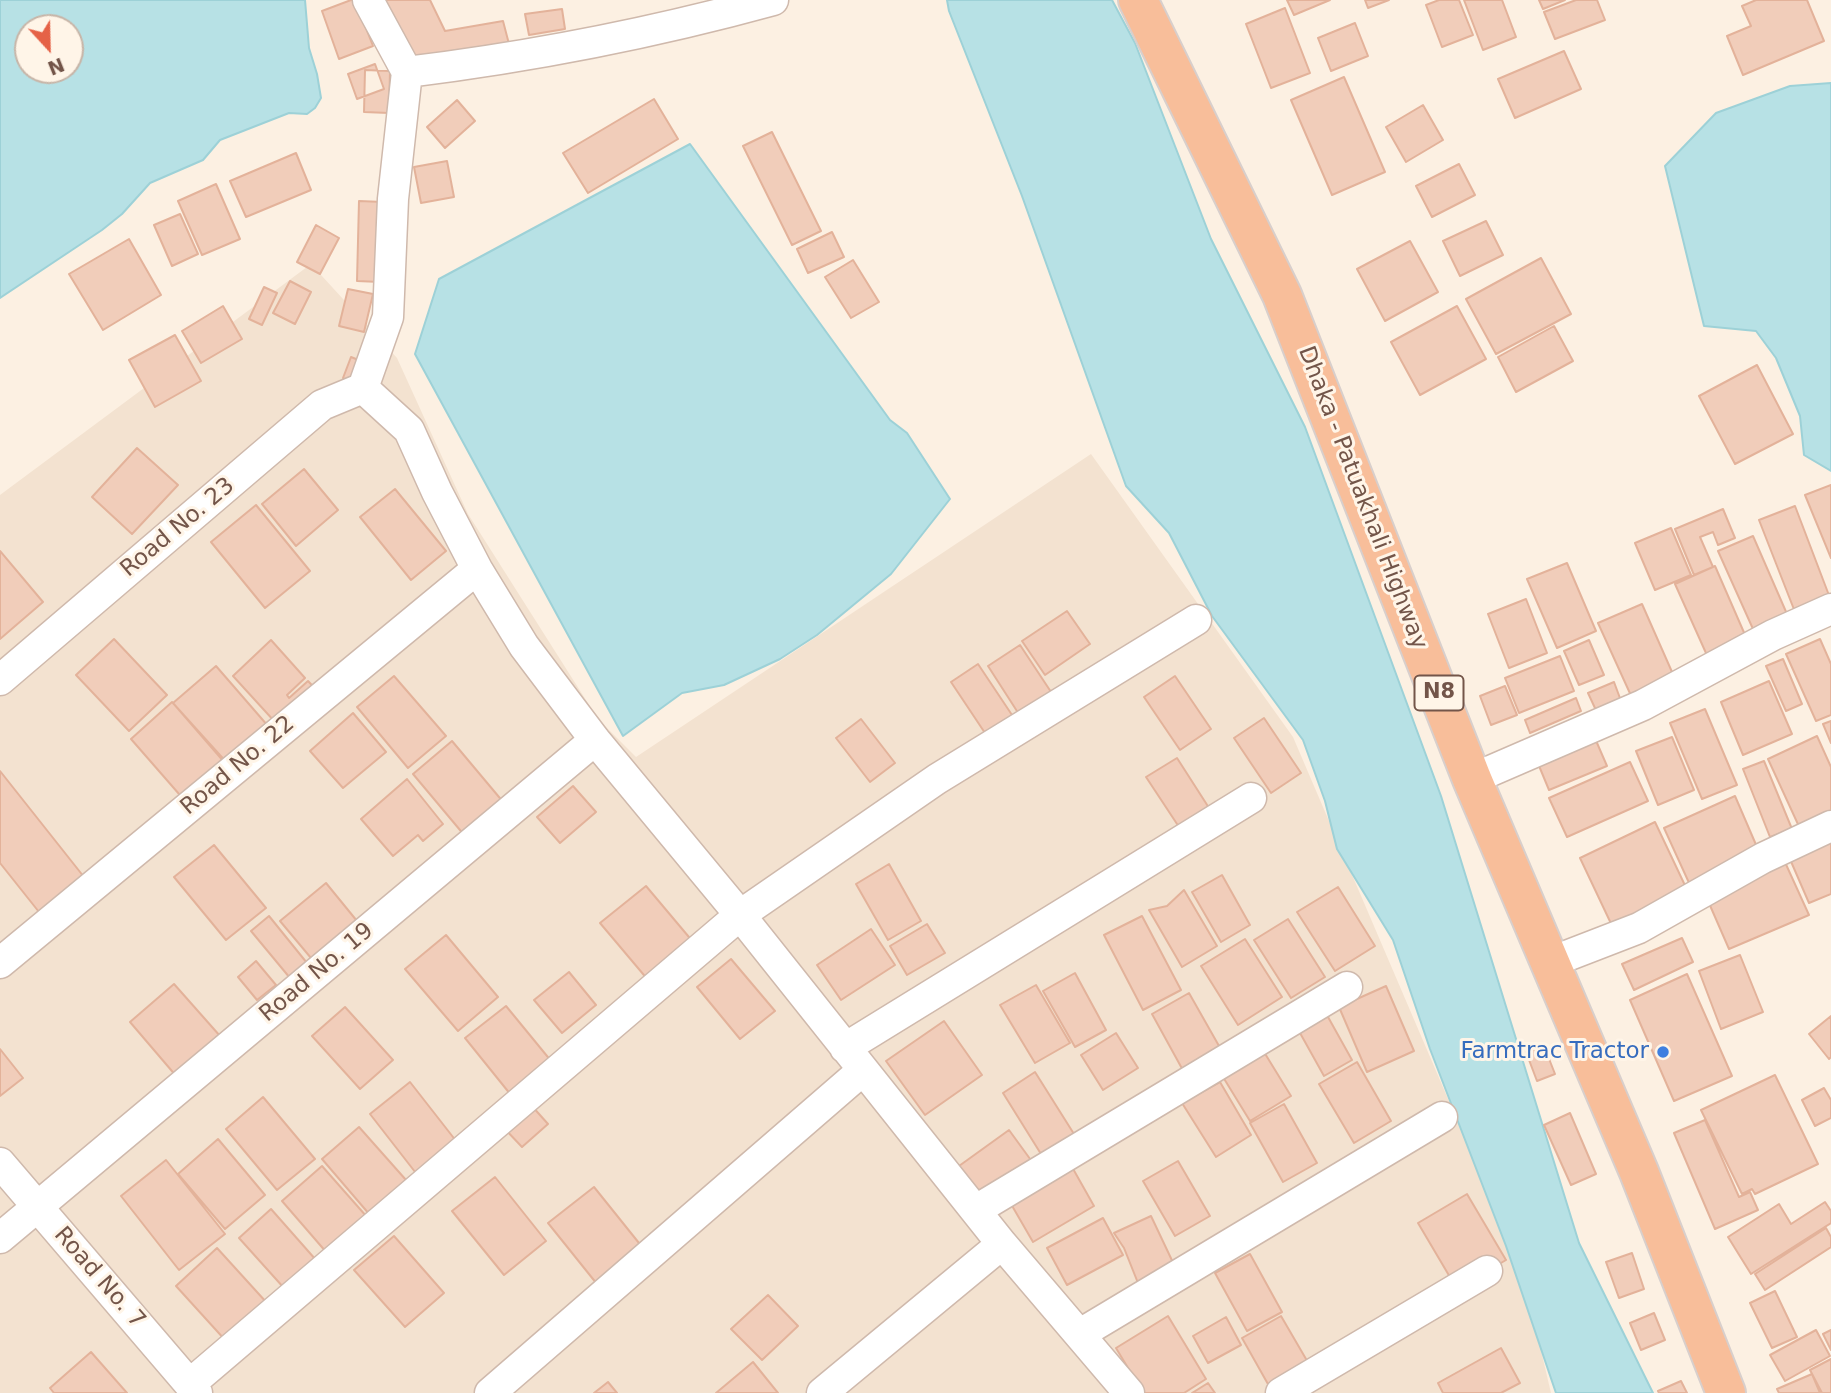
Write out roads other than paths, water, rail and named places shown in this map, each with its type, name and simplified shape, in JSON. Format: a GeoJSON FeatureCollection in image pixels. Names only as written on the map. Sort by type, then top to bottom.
{"type":"FeatureCollection","features":[{"type":"Feature","properties":{"kind":"highway","name":"Dhaka - Patuakhali Highway"},"geometry":{"type":"LineString","coordinates":[[1138,0],[1282,295],[1472,779],[1639,1172],[1726,1393]]}},
{"type":"Feature","properties":{"kind":"street"},"geometry":{"type":"LineString","coordinates":[[368,0],[407,72],[393,199],[388,317],[363,388],[409,430],[477,569],[524,646],[595,740],[740,915],[1002,1244],[1129,1393]]}},
{"type":"Feature","properties":{"kind":"street"},"geometry":{"type":"LineString","coordinates":[[407,72],[460,65],[702,19],[773,0]]}},
{"type":"Feature","properties":{"kind":"street","name":"Road No. 23"},"geometry":{"type":"LineString","coordinates":[[0,680],[322,405],[363,388]]}},
{"type":"Feature","properties":{"kind":"street","name":"Road No. 22"},"geometry":{"type":"LineString","coordinates":[[0,963],[477,569]]}},
{"type":"Feature","properties":{"kind":"street"},"geometry":{"type":"LineString","coordinates":[[1472,779],[1643,705],[1773,635],[1831,608]]}},
{"type":"Feature","properties":{"kind":"street"},"geometry":{"type":"LineString","coordinates":[[194,1388],[740,915],[937,779],[1196,620]]}},
{"type":"Feature","properties":{"kind":"street","name":"Road No. 19"},"geometry":{"type":"LineString","coordinates":[[0,1238],[595,740]]}},
{"type":"Feature","properties":{"kind":"street"},"geometry":{"type":"LineString","coordinates":[[490,1393],[854,1059],[1251,798]]}},
{"type":"Feature","properties":{"kind":"street"},"geometry":{"type":"LineString","coordinates":[[1551,962],[1639,928],[1763,859],[1831,826]]}},
{"type":"Feature","properties":{"kind":"street"},"geometry":{"type":"LineString","coordinates":[[976,1210],[1347,987]]}},
{"type":"Feature","properties":{"kind":"street"},"geometry":{"type":"LineString","coordinates":[[1080,1334],[1442,1117]]}},
{"type":"Feature","properties":{"kind":"street","name":"Road No. 7"},"geometry":{"type":"LineString","coordinates":[[0,1163],[194,1388]]}},
{"type":"Feature","properties":{"kind":"street"},"geometry":{"type":"LineString","coordinates":[[822,1393],[1002,1244]]}},
{"type":"Feature","properties":{"kind":"street"},"geometry":{"type":"LineString","coordinates":[[1281,1393],[1486,1271]]}},
{"type":"Feature","properties":{"kind":"water"},"geometry":{"type":"Polygon","coordinates":[[[0,0],[305,0],[309,48],[321,98],[315,108],[307,114],[289,113],[220,140],[203,160],[150,183],[122,214],[0,298],[0,0]]]}},
{"type":"Feature","properties":{"kind":"water"},"geometry":{"type":"Polygon","coordinates":[[[947,0],[1112,0],[1135,43],[1211,239],[1305,427],[1441,796],[1579,1243],[1653,1393],[1556,1393],[1506,1246],[1430,1049],[1393,940],[1337,849],[1325,801],[1303,740],[1212,616],[1169,533],[1126,486],[1022,196],[947,0]]]}},
{"type":"Feature","properties":{"kind":"water"},"geometry":{"type":"Polygon","coordinates":[[[1831,83],[1831,471],[1804,455],[1800,416],[1776,358],[1756,331],[1704,326],[1665,166],[1716,113],[1790,86],[1831,83]]]}},
{"type":"Feature","properties":{"kind":"water"},"geometry":{"type":"Polygon","coordinates":[[[690,144],[890,420],[907,433],[950,499],[891,574],[817,635],[780,659],[724,685],[682,693],[623,736],[415,354],[439,279],[690,144]]]}},
{"type":"Feature","properties":{"kind":"place","name":"Farmtrac Tractor"},"geometry":{"type":"Point","coordinates":[1663,1052]}}]}
